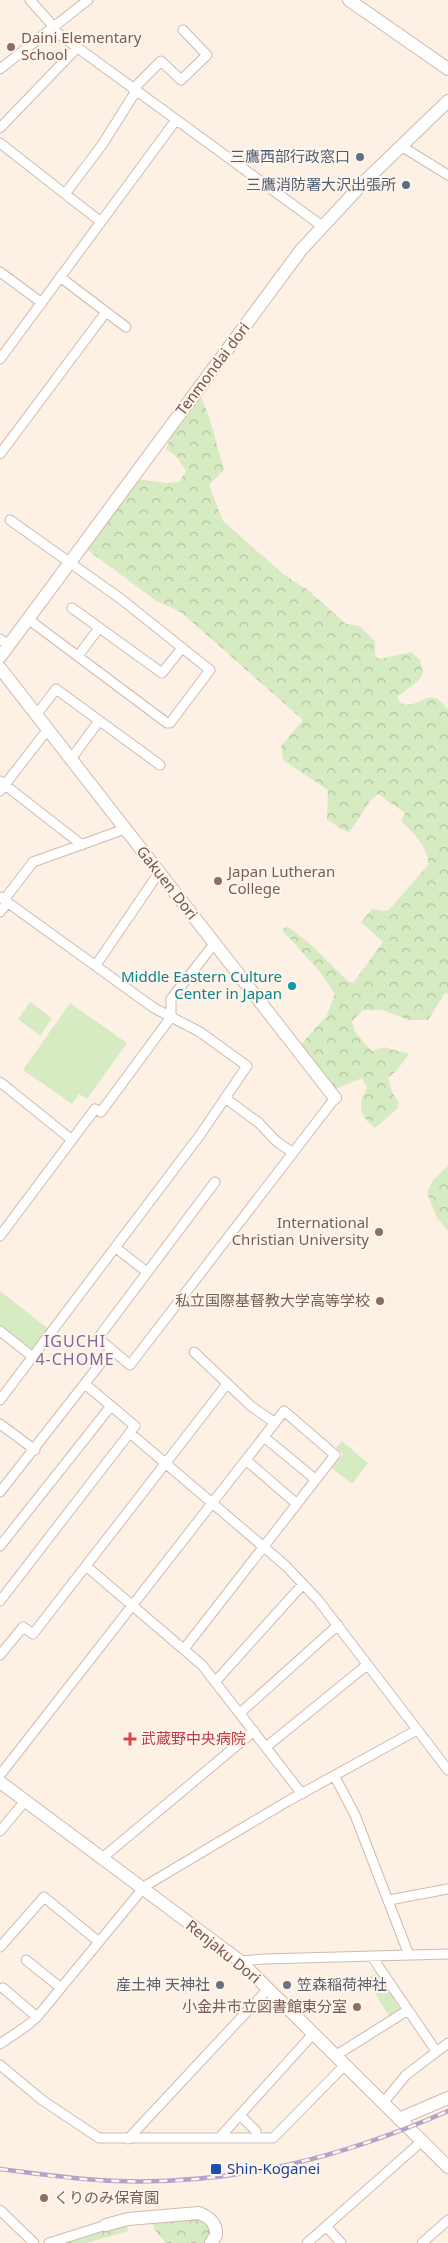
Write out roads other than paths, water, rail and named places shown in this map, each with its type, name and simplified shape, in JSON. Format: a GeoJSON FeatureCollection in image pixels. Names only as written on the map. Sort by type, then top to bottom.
{"type":"FeatureCollection","features":[{"type":"Feature","properties":{"kind":"main road"},"geometry":{"type":"LineString","coordinates":[[349,0],[448,69]]}},
{"type":"Feature","properties":{"kind":"main road","name":"Tenmondai dori"},"geometry":{"type":"LineString","coordinates":[[0,657],[4,642],[28,619],[292,262],[322,226],[448,101]]}},
{"type":"Feature","properties":{"kind":"main road","name":"Gakuen Dori"},"geometry":{"type":"LineString","coordinates":[[0,668],[335,1098]]}},
{"type":"Feature","properties":{"kind":"main road","name":"Renjaku Dori"},"geometry":{"type":"LineString","coordinates":[[0,1782],[240,1962],[448,2167]]}},
{"type":"Feature","properties":{"kind":"main road"},"geometry":{"type":"LineString","coordinates":[[399,2119],[448,2098]]}},
{"type":"Feature","properties":{"kind":"main road"},"geometry":{"type":"LineString","coordinates":[[106,2225],[128,2219],[199,2213],[206,2216],[216,2227],[216,2235],[211,2243]]}},
{"type":"Feature","properties":{"kind":"street"},"geometry":{"type":"LineString","coordinates":[[30,0],[53,28],[77,48],[322,226]]}},
{"type":"Feature","properties":{"kind":"street"},"geometry":{"type":"LineString","coordinates":[[0,69],[88,0]]}},
{"type":"Feature","properties":{"kind":"street"},"geometry":{"type":"LineString","coordinates":[[65,194],[102,145],[135,90],[162,61],[181,80],[207,55],[183,30]]}},
{"type":"Feature","properties":{"kind":"street"},"geometry":{"type":"LineString","coordinates":[[0,128],[77,48]]}},
{"type":"Feature","properties":{"kind":"street"},"geometry":{"type":"LineString","coordinates":[[0,359],[176,120]]}},
{"type":"Feature","properties":{"kind":"street"},"geometry":{"type":"LineString","coordinates":[[0,143],[102,222]]}},
{"type":"Feature","properties":{"kind":"street"},"geometry":{"type":"LineString","coordinates":[[401,146],[448,175]]}},
{"type":"Feature","properties":{"kind":"street"},"geometry":{"type":"LineString","coordinates":[[0,272],[42,303]]}},
{"type":"Feature","properties":{"kind":"street"},"geometry":{"type":"LineString","coordinates":[[60,278],[126,328]]}},
{"type":"Feature","properties":{"kind":"street"},"geometry":{"type":"LineString","coordinates":[[0,454],[106,312]]}},
{"type":"Feature","properties":{"kind":"street"},"geometry":{"type":"LineString","coordinates":[[10,520],[71,562],[210,670],[170,723],[28,619]]}},
{"type":"Feature","properties":{"kind":"street"},"geometry":{"type":"LineString","coordinates":[[72,608],[162,673],[182,648]]}},
{"type":"Feature","properties":{"kind":"street"},"geometry":{"type":"LineString","coordinates":[[78,656],[99,628]]}},
{"type":"Feature","properties":{"kind":"street"},"geometry":{"type":"LineString","coordinates":[[37,714],[56,689],[160,765]]}},
{"type":"Feature","properties":{"kind":"street"},"geometry":{"type":"LineString","coordinates":[[71,759],[99,721]]}},
{"type":"Feature","properties":{"kind":"street"},"geometry":{"type":"LineString","coordinates":[[48,729],[2,785],[82,845]]}},
{"type":"Feature","properties":{"kind":"street"},"geometry":{"type":"LineString","coordinates":[[0,912],[4,900],[33,862],[125,829]]}},
{"type":"Feature","properties":{"kind":"street"},"geometry":{"type":"LineString","coordinates":[[96,965],[160,871]]}},
{"type":"Feature","properties":{"kind":"street"},"geometry":{"type":"LineString","coordinates":[[0,1400],[200,1135],[246,1066],[200,1032],[154,1008],[4,900]]}},
{"type":"Feature","properties":{"kind":"street"},"geometry":{"type":"LineString","coordinates":[[2,1230],[95,1108],[101,1112],[171,1017],[171,999],[214,944]]}},
{"type":"Feature","properties":{"kind":"street"},"geometry":{"type":"LineString","coordinates":[[0,1082],[72,1140]]}},
{"type":"Feature","properties":{"kind":"street"},"geometry":{"type":"LineString","coordinates":[[225,1098],[259,1122],[276,1141],[293,1153]]}},
{"type":"Feature","properties":{"kind":"street"},"geometry":{"type":"LineString","coordinates":[[215,1182],[98,1338],[130,1364],[335,1098]]}},
{"type":"Feature","properties":{"kind":"street"},"geometry":{"type":"LineString","coordinates":[[116,1248],[147,1272]]}},
{"type":"Feature","properties":{"kind":"street"},"geometry":{"type":"LineString","coordinates":[[0,1331],[34,1357]]}},
{"type":"Feature","properties":{"kind":"street"},"geometry":{"type":"LineString","coordinates":[[0,1492],[111,1350]]}},
{"type":"Feature","properties":{"kind":"street"},"geometry":{"type":"LineString","coordinates":[[194,1352],[227,1384],[275,1423]]}},
{"type":"Feature","properties":{"kind":"street"},"geometry":{"type":"LineString","coordinates":[[0,1601],[135,1426],[84,1384]]}},
{"type":"Feature","properties":{"kind":"street"},"geometry":{"type":"LineString","coordinates":[[0,1655],[23,1627],[33,1634],[227,1384]]}},
{"type":"Feature","properties":{"kind":"street"},"geometry":{"type":"LineString","coordinates":[[0,1546],[111,1406]]}},
{"type":"Feature","properties":{"kind":"street"},"geometry":{"type":"LineString","coordinates":[[0,1775],[284,1411],[335,1455],[184,1649]]}},
{"type":"Feature","properties":{"kind":"street"},"geometry":{"type":"LineString","coordinates":[[0,1424],[34,1450]]}},
{"type":"Feature","properties":{"kind":"street"},"geometry":{"type":"LineString","coordinates":[[130,1432],[263,1546],[303,1584],[338,1625],[448,1770]]}},
{"type":"Feature","properties":{"kind":"street"},"geometry":{"type":"LineString","coordinates":[[264,1437],[315,1479]]}},
{"type":"Feature","properties":{"kind":"street"},"geometry":{"type":"LineString","coordinates":[[246,1460],[297,1504]]}},
{"type":"Feature","properties":{"kind":"street"},"geometry":{"type":"LineString","coordinates":[[86,1566],[202,1665],[302,1794]]}},
{"type":"Feature","properties":{"kind":"street"},"geometry":{"type":"LineString","coordinates":[[215,1682],[303,1584]]}},
{"type":"Feature","properties":{"kind":"street"},"geometry":{"type":"LineString","coordinates":[[240,1713],[338,1625]]}},
{"type":"Feature","properties":{"kind":"street"},"geometry":{"type":"LineString","coordinates":[[266,1747],[367,1665]]}},
{"type":"Feature","properties":{"kind":"street"},"geometry":{"type":"LineString","coordinates":[[0,2044],[37,2017],[152,1880],[417,1730]]}},
{"type":"Feature","properties":{"kind":"street"},"geometry":{"type":"LineString","coordinates":[[101,1859],[254,1731]]}},
{"type":"Feature","properties":{"kind":"street"},"geometry":{"type":"LineString","coordinates":[[334,1777],[355,1815],[409,1955]]}},
{"type":"Feature","properties":{"kind":"street"},"geometry":{"type":"LineString","coordinates":[[0,1830],[25,1801]]}},
{"type":"Feature","properties":{"kind":"street"},"geometry":{"type":"LineString","coordinates":[[389,1900],[448,1890]]}},
{"type":"Feature","properties":{"kind":"street"},"geometry":{"type":"LineString","coordinates":[[0,1947],[44,1897],[99,1942]]}},
{"type":"Feature","properties":{"kind":"street"},"geometry":{"type":"LineString","coordinates":[[240,1962],[264,1959],[448,1954]]}},
{"type":"Feature","properties":{"kind":"street"},"geometry":{"type":"LineString","coordinates":[[372,1957],[436,2051]]}},
{"type":"Feature","properties":{"kind":"street"},"geometry":{"type":"LineString","coordinates":[[26,1960],[61,1988]]}},
{"type":"Feature","properties":{"kind":"street"},"geometry":{"type":"LineString","coordinates":[[3,1988],[37,2017]]}},
{"type":"Feature","properties":{"kind":"street"},"geometry":{"type":"LineString","coordinates":[[128,2139],[268,1989]]}},
{"type":"Feature","properties":{"kind":"street"},"geometry":{"type":"LineString","coordinates":[[335,2056],[408,2010]]}},
{"type":"Feature","properties":{"kind":"street"},"geometry":{"type":"LineString","coordinates":[[220,2137],[314,2034]]}},
{"type":"Feature","properties":{"kind":"street"},"geometry":{"type":"LineString","coordinates":[[383,2103],[406,2075],[448,2043]]}},
{"type":"Feature","properties":{"kind":"street"},"geometry":{"type":"LineString","coordinates":[[0,2065],[27,2089],[99,2138],[128,2139],[274,2138],[344,2065]]}},
{"type":"Feature","properties":{"kind":"street"},"geometry":{"type":"LineString","coordinates":[[240,2115],[256,2131],[256,2138]]}},
{"type":"Feature","properties":{"kind":"street"},"geometry":{"type":"LineString","coordinates":[[306,2243],[422,2141]]}},
{"type":"Feature","properties":{"kind":"street"},"geometry":{"type":"LineString","coordinates":[[2,2216],[34,2243]]}},
{"type":"Feature","properties":{"kind":"street"},"geometry":{"type":"LineString","coordinates":[[422,2243],[448,2220]]}},
{"type":"Feature","properties":{"kind":"street"},"geometry":{"type":"LineString","coordinates":[[49,2243],[106,2225]]}},
{"type":"Feature","properties":{"kind":"street"},"geometry":{"type":"LineString","coordinates":[[326,2226],[341,2243]]}},
{"type":"Feature","properties":{"kind":"railway"},"geometry":{"type":"LineString","coordinates":[[0,2169],[73,2178],[117,2181],[160,2181],[245,2173],[327,2155],[408,2128],[448,2111]]}},
{"type":"Feature","properties":{"kind":"place","name":"Daini Elementary School"},"geometry":{"type":"Point","coordinates":[11,47]}},
{"type":"Feature","properties":{"kind":"place","name":"三鷹西部行政窓口"},"geometry":{"type":"Point","coordinates":[360,157]}},
{"type":"Feature","properties":{"kind":"place","name":"三鷹消防署大沢出張所"},"geometry":{"type":"Point","coordinates":[406,185]}},
{"type":"Feature","properties":{"kind":"place","name":"Japan Lutheran College"},"geometry":{"type":"Point","coordinates":[218,881]}},
{"type":"Feature","properties":{"kind":"place","name":"Middle Eastern Culture Center in Japan"},"geometry":{"type":"Point","coordinates":[292,986]}},
{"type":"Feature","properties":{"kind":"place","name":"International Christian University"},"geometry":{"type":"Point","coordinates":[379,1232]}},
{"type":"Feature","properties":{"kind":"place","name":"私立国際基督教大学高等学校"},"geometry":{"type":"Point","coordinates":[380,1301]}},
{"type":"Feature","properties":{"kind":"place","name":"武蔵野中央病院"},"geometry":{"type":"Point","coordinates":[130,1739]}},
{"type":"Feature","properties":{"kind":"place","name":"産土神 天神社"},"geometry":{"type":"Point","coordinates":[220,1985]}},
{"type":"Feature","properties":{"kind":"place","name":"笠森稲荷神社"},"geometry":{"type":"Point","coordinates":[287,1985]}},
{"type":"Feature","properties":{"kind":"place","name":"小金井市立図書館東分室"},"geometry":{"type":"Point","coordinates":[357,2007]}},
{"type":"Feature","properties":{"kind":"place","name":"Shin-Koganei"},"geometry":{"type":"Point","coordinates":[216,2169]}},
{"type":"Feature","properties":{"kind":"place","name":"くりのみ保育園"},"geometry":{"type":"Point","coordinates":[44,2198]}},
{"type":"Feature","properties":{"kind":"district","name":"IGUCHI 4-CHOME"},"geometry":{"type":"Point","coordinates":[75,1350]}}]}
